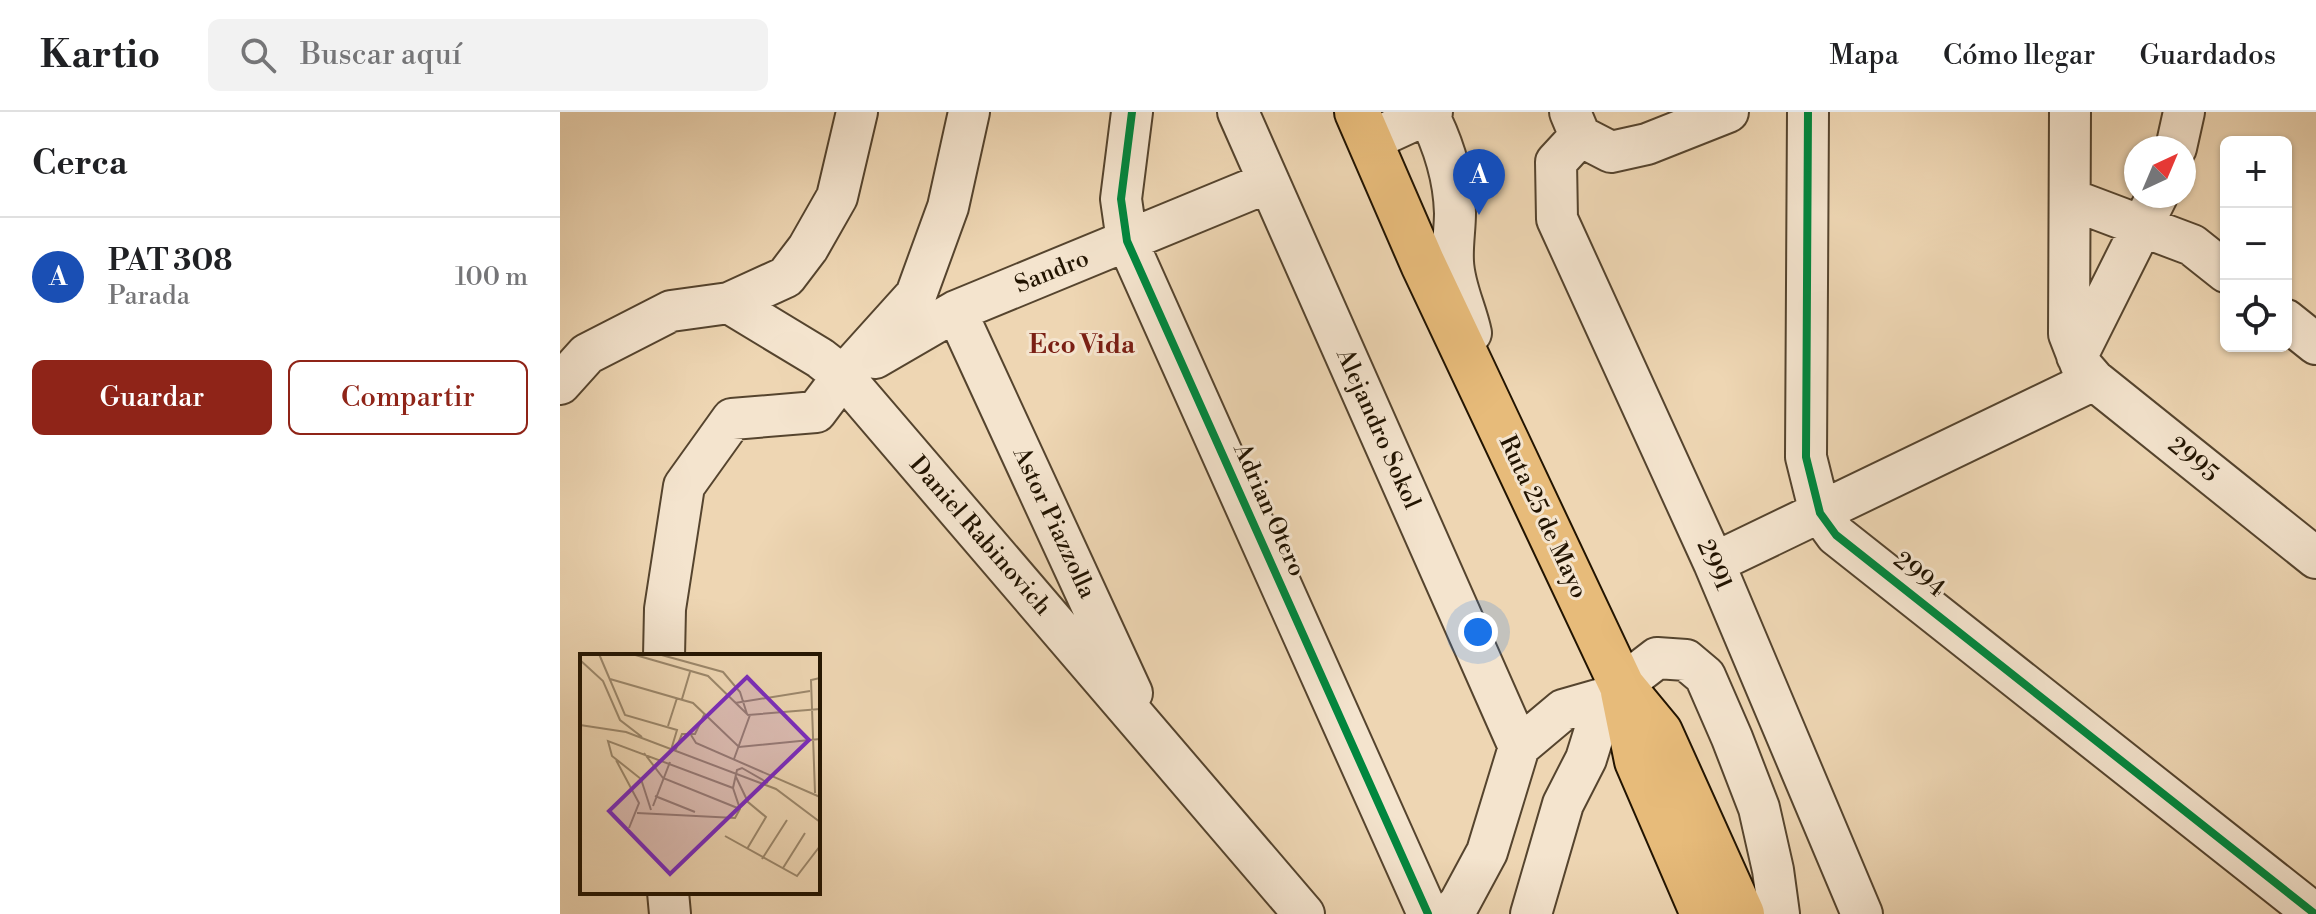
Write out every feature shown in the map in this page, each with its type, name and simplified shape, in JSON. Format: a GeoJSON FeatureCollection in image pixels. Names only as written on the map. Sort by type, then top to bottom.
{"type":"FeatureCollection","features":[{"type":"Feature","properties":{"kind":"main road","name":"Ruta 25 de Mayo"},"geometry":{"type":"LineString","coordinates":[[1363,126],[1482,388],[1613,692],[1660,732],[1742,914]]}},
{"type":"Feature","properties":{"kind":"main road"},"geometry":{"type":"LineString","coordinates":[[1613,692],[1637,761],[1703,914]]}},
{"type":"Feature","properties":{"kind":"street"},"geometry":{"type":"LineString","coordinates":[[560,384],[587,354],[671,311],[729,303],[786,277],[808,248],[837,197],[857,112]]}},
{"type":"Feature","properties":{"kind":"street"},"geometry":{"type":"LineString","coordinates":[[664,654],[665,609],[684,486],[732,419],[816,412],[843,376],[916,295],[948,207],[969,112]]}},
{"type":"Feature","properties":{"kind":"street","name":"Adrian Otero"},"geometry":{"type":"LineString","coordinates":[[1132,112],[1121,199],[1127,241],[1428,914]]}},
{"type":"Feature","properties":{"kind":"street","name":"Alejandro Sokol"},"geometry":{"type":"LineString","coordinates":[[1238,112],[1519,747]]}},
{"type":"Feature","properties":{"kind":"street"},"geometry":{"type":"LineString","coordinates":[[1575,124],[1611,152],[1647,144],[1728,112]]}},
{"type":"Feature","properties":{"kind":"street","name":"2994"},"geometry":{"type":"LineString","coordinates":[[1808,112],[1806,457],[1820,513],[1836,535],[2315,914]]}},
{"type":"Feature","properties":{"kind":"street"},"geometry":{"type":"LineString","coordinates":[[2070,112],[2069,334],[2086,368]]}},
{"type":"Feature","properties":{"kind":"street"},"geometry":{"type":"LineString","coordinates":[[2179,136],[2184,112]]}},
{"type":"Feature","properties":{"kind":"street"},"geometry":{"type":"LineString","coordinates":[[1363,126],[1429,113],[1451,180],[1455,212],[1453,263],[1482,388]]}},
{"type":"Feature","properties":{"kind":"street","name":"2991"},"geometry":{"type":"LineString","coordinates":[[1575,124],[1556,162],[1557,219],[1714,563],[1862,914]]}},
{"type":"Feature","properties":{"kind":"street","name":"Sandro"},"geometry":{"type":"LineString","coordinates":[[843,376],[956,311],[1269,182]]}},
{"type":"Feature","properties":{"kind":"street"},"geometry":{"type":"LineString","coordinates":[[2070,199],[2151,211],[2220,267]]}},
{"type":"Feature","properties":{"kind":"street"},"geometry":{"type":"LineString","coordinates":[[1714,563],[1820,513],[2086,368],[2151,211]]}},
{"type":"Feature","properties":{"kind":"street","name":"Daniel Rabinovich"},"geometry":{"type":"LineString","coordinates":[[729,303],[820,358],[843,376],[1304,914]]}},
{"type":"Feature","properties":{"kind":"street","name":"Astor Piazzolla"},"geometry":{"type":"LineString","coordinates":[[956,311],[1151,734]]}},
{"type":"Feature","properties":{"kind":"street"},"geometry":{"type":"LineString","coordinates":[[2292,325],[2316,344]]}},
{"type":"Feature","properties":{"kind":"street","name":"2995"},"geometry":{"type":"LineString","coordinates":[[2086,368],[2316,558]]}},
{"type":"Feature","properties":{"kind":"street"},"geometry":{"type":"LineString","coordinates":[[1449,914],[1459,904],[1487,852],[1519,747],[1563,710],[1613,692],[1657,658],[1686,660],[1705,676],[1759,808],[1779,914]]}},
{"type":"Feature","properties":{"kind":"street"},"geometry":{"type":"LineString","coordinates":[[1531,914],[1563,804],[1586,759],[1613,692]]}},
{"type":"Feature","properties":{"kind":"street"},"geometry":{"type":"LineString","coordinates":[[668,894],[670,914]]}},
{"type":"Feature","properties":{"kind":"cycle path"},"geometry":{"type":"LineString","coordinates":[[1132,112],[1121,199],[1127,241],[1428,914]]}},
{"type":"Feature","properties":{"kind":"cycle path"},"geometry":{"type":"LineString","coordinates":[[1808,112],[1806,457],[1820,513],[1836,535],[2315,914]]}},
{"type":"Feature","properties":{"kind":"place","name":"PAT 308"},"geometry":{"type":"Point","coordinates":[1479,215]}},
{"type":"Feature","properties":{"kind":"district","name":"Eco Vida"},"geometry":{"type":"Point","coordinates":[1082,345]}}]}
